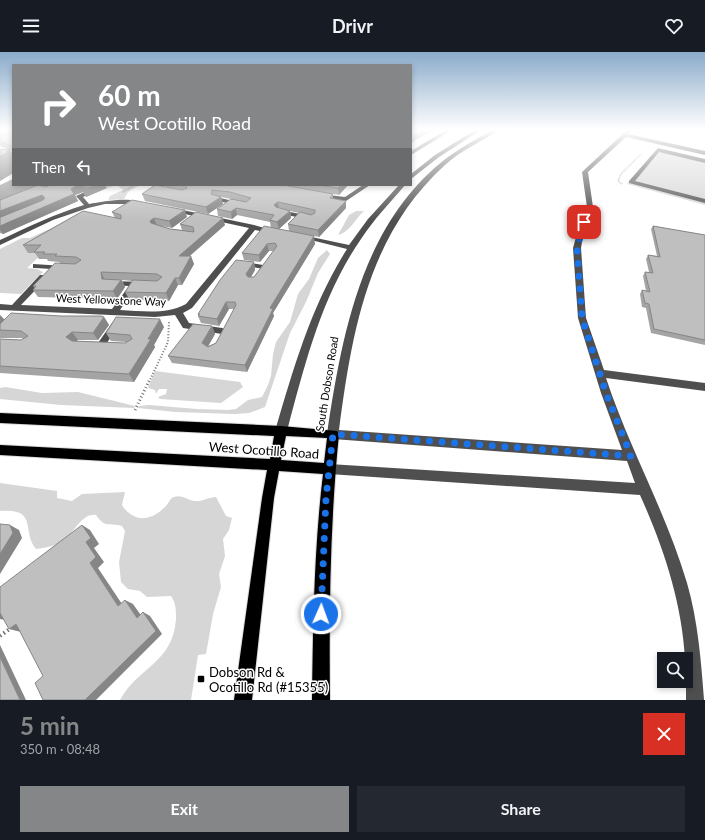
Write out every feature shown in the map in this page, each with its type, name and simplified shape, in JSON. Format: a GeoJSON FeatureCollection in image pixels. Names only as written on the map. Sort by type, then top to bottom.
{"type":"FeatureCollection","features":[{"type":"Feature","properties":{"kind":"main road","name":"West Ocotillo Road"},"geometry":{"type":"LineString","coordinates":[[0,418],[333,434]]}},
{"type":"Feature","properties":{"kind":"main road"},"geometry":{"type":"LineString","coordinates":[[243,700],[255,589],[268,498],[280,431]]}},
{"type":"Feature","properties":{"kind":"main road","name":"South Dobson Road"},"geometry":{"type":"LineString","coordinates":[[321,700],[321,614],[326,498],[333,434]]}},
{"type":"Feature","properties":{"kind":"main road","name":"West Ocotillo Road"},"geometry":{"type":"LineString","coordinates":[[0,450],[275,464],[329,469]]}},
{"type":"Feature","properties":{"kind":"street"},"geometry":{"type":"LineString","coordinates":[[412,176],[432,160]]}},
{"type":"Feature","properties":{"kind":"street","name":"South Dobson Road"},"geometry":{"type":"LineString","coordinates":[[333,434],[340,382],[355,308],[366,276],[395,218],[407,202],[432,175],[449,160]]}},
{"type":"Feature","properties":{"kind":"street"},"geometry":{"type":"LineString","coordinates":[[598,160],[585,172],[590,207],[581,230],[577,248],[579,295],[582,318],[599,373],[631,456],[661,526],[680,584],[692,645],[695,700]]}},
{"type":"Feature","properties":{"kind":"street"},"geometry":{"type":"LineString","coordinates":[[649,160],[631,182],[705,201]]}},
{"type":"Feature","properties":{"kind":"street"},"geometry":{"type":"LineString","coordinates":[[311,194],[346,199],[366,186]]}},
{"type":"Feature","properties":{"kind":"street"},"geometry":{"type":"LineString","coordinates":[[280,431],[305,347],[314,321],[329,289],[351,248],[369,221],[401,186]]}},
{"type":"Feature","properties":{"kind":"street"},"geometry":{"type":"LineString","coordinates":[[88,206],[79,196],[89,192]]}},
{"type":"Feature","properties":{"kind":"street"},"geometry":{"type":"LineString","coordinates":[[216,199],[226,206],[248,206]]}},
{"type":"Feature","properties":{"kind":"street"},"geometry":{"type":"LineString","coordinates":[[0,243],[63,214],[88,206],[116,202],[135,202],[147,205]]}},
{"type":"Feature","properties":{"kind":"street"},"geometry":{"type":"LineString","coordinates":[[124,209],[135,202]]}},
{"type":"Feature","properties":{"kind":"street"},"geometry":{"type":"LineString","coordinates":[[210,218],[226,206]]}},
{"type":"Feature","properties":{"kind":"street"},"geometry":{"type":"LineString","coordinates":[[169,209],[281,233]]}},
{"type":"Feature","properties":{"kind":"street"},"geometry":{"type":"LineString","coordinates":[[280,212],[296,218],[312,219]]}},
{"type":"Feature","properties":{"kind":"street"},"geometry":{"type":"LineString","coordinates":[[188,222],[197,215]]}},
{"type":"Feature","properties":{"kind":"street"},"geometry":{"type":"LineString","coordinates":[[32,216],[46,222]]}},
{"type":"Feature","properties":{"kind":"street","name":"West Yellowstone Way"},"geometry":{"type":"LineString","coordinates":[[0,307],[168,314],[178,312],[189,306],[254,227]]}},
{"type":"Feature","properties":{"kind":"street"},"geometry":{"type":"LineString","coordinates":[[295,236],[351,248]]}},
{"type":"Feature","properties":{"kind":"street"},"geometry":{"type":"LineString","coordinates":[[256,276],[270,258]]}},
{"type":"Feature","properties":{"kind":"street"},"geometry":{"type":"LineString","coordinates":[[226,261],[263,267]]}},
{"type":"Feature","properties":{"kind":"street"},"geometry":{"type":"LineString","coordinates":[[36,266],[74,268]]}},
{"type":"Feature","properties":{"kind":"street"},"geometry":{"type":"LineString","coordinates":[[14,318],[19,308],[53,267]]}},
{"type":"Feature","properties":{"kind":"street"},"geometry":{"type":"LineString","coordinates":[[109,282],[154,285]]}},
{"type":"Feature","properties":{"kind":"street"},"geometry":{"type":"LineString","coordinates":[[116,345],[97,345],[119,312],[134,284]]}},
{"type":"Feature","properties":{"kind":"street"},"geometry":{"type":"LineString","coordinates":[[178,312],[186,326],[222,331]]}},
{"type":"Feature","properties":{"kind":"street"},"geometry":{"type":"LineString","coordinates":[[599,373],[705,387]]}},
{"type":"Feature","properties":{"kind":"street","name":"West Ocotillo Road"},"geometry":{"type":"LineString","coordinates":[[333,434],[631,456]]}},
{"type":"Feature","properties":{"kind":"street","name":"West Ocotillo Road"},"geometry":{"type":"LineString","coordinates":[[329,469],[645,489]]}},
{"type":"Feature","properties":{"kind":"path"},"geometry":{"type":"LineString","coordinates":[[627,186],[618,181],[619,177],[634,160]]}},
{"type":"Feature","properties":{"kind":"path"},"geometry":{"type":"LineString","coordinates":[[135,410],[168,342],[170,320]]}},
{"type":"Feature","properties":{"kind":"path"},"geometry":{"type":"LineString","coordinates":[[0,636],[12,627]]}},
{"type":"Feature","properties":{"kind":"shaded area"},"geometry":{"type":"Polygon","coordinates":[[[649,160],[705,160],[705,205],[627,184],[649,160]]]}},
{"type":"Feature","properties":{"kind":"shaded area"},"geometry":{"type":"Polygon","coordinates":[[[12,179],[12,186],[44,186],[0,204],[0,185],[12,179]]]}},
{"type":"Feature","properties":{"kind":"shaded area"},"geometry":{"type":"Polygon","coordinates":[[[118,186],[138,186],[128,192],[124,199],[108,200],[110,196],[123,190],[118,186]]]}},
{"type":"Feature","properties":{"kind":"shaded area"},"geometry":{"type":"Polygon","coordinates":[[[356,211],[364,211],[346,231],[338,235],[349,215],[356,211]]]}},
{"type":"Feature","properties":{"kind":"shaded area"},"geometry":{"type":"Polygon","coordinates":[[[86,212],[27,268],[37,269],[43,272],[21,294],[0,293],[0,249],[22,238],[30,238],[86,212]]]}},
{"type":"Feature","properties":{"kind":"shaded area"},"geometry":{"type":"Polygon","coordinates":[[[327,250],[330,254],[318,273],[306,302],[290,333],[265,407],[249,413],[235,414],[175,412],[138,408],[139,406],[149,405],[228,410],[236,409],[248,400],[262,397],[271,376],[273,354],[276,342],[290,322],[298,294],[309,279],[318,258],[327,250]]]}},
{"type":"Feature","properties":{"kind":"shaded area"},"geometry":{"type":"Polygon","coordinates":[[[155,371],[240,382],[243,387],[221,403],[160,399],[158,397],[166,394],[167,389],[159,389],[156,394],[155,390],[148,388],[155,371]]]}},
{"type":"Feature","properties":{"kind":"shaded area"},"geometry":{"type":"Polygon","coordinates":[[[5,387],[42,393],[78,392],[135,406],[134,408],[61,405],[0,399],[0,388],[5,387]]]}},
{"type":"Feature","properties":{"kind":"shaded area"},"geometry":{"type":"Polygon","coordinates":[[[0,483],[57,491],[57,498],[72,501],[82,494],[125,492],[122,505],[125,510],[139,518],[147,518],[157,514],[171,499],[177,496],[198,501],[216,497],[226,516],[232,518],[229,530],[223,539],[225,556],[219,574],[221,587],[213,614],[206,654],[198,655],[191,700],[120,700],[127,689],[154,664],[169,646],[176,619],[175,604],[171,596],[147,597],[140,591],[128,589],[121,582],[119,562],[125,531],[122,526],[105,524],[96,515],[91,515],[86,517],[63,541],[36,549],[32,542],[25,517],[20,513],[12,511],[0,511],[0,483]]]}},
{"type":"Feature","properties":{"kind":"building"},"geometry":{"type":"Polygon","coordinates":[[[35,186],[76,186],[71,189],[74,194],[0,226],[0,217],[45,198],[42,195],[0,211],[0,200],[35,186]]]}},
{"type":"Feature","properties":{"kind":"building"},"geometry":{"type":"Polygon","coordinates":[[[154,186],[182,190],[187,188],[186,186],[289,186],[333,194],[330,198],[346,201],[318,230],[288,224],[300,212],[311,215],[315,213],[315,210],[278,202],[274,205],[276,207],[290,211],[277,222],[270,220],[274,215],[236,208],[231,212],[217,209],[231,199],[246,202],[251,198],[230,192],[212,190],[211,194],[221,197],[206,207],[142,194],[154,186]]]}},
{"type":"Feature","properties":{"kind":"building"},"geometry":{"type":"Polygon","coordinates":[[[325,186],[341,186],[338,188],[325,186]]]}},
{"type":"Feature","properties":{"kind":"building"},"geometry":{"type":"Polygon","coordinates":[[[132,200],[185,210],[169,221],[154,218],[150,221],[151,223],[170,229],[194,232],[193,227],[180,224],[196,212],[223,218],[179,256],[191,256],[179,278],[175,278],[166,293],[125,292],[133,280],[157,281],[162,277],[157,274],[101,272],[102,279],[121,280],[113,291],[33,290],[36,286],[33,286],[55,263],[75,264],[81,260],[76,257],[55,256],[57,254],[43,254],[45,252],[34,252],[41,245],[23,245],[83,211],[121,219],[121,215],[112,212],[132,200]]]}},
{"type":"Feature","properties":{"kind":"building"},"geometry":{"type":"Polygon","coordinates":[[[264,226],[314,236],[270,308],[273,309],[245,365],[168,356],[193,324],[212,326],[202,343],[208,347],[216,343],[236,305],[235,302],[226,302],[217,319],[198,316],[200,314],[198,314],[220,280],[236,260],[254,262],[246,274],[248,277],[254,277],[277,246],[275,243],[267,244],[259,255],[242,253],[264,226]]]}},
{"type":"Feature","properties":{"kind":"building"},"geometry":{"type":"Polygon","coordinates":[[[653,226],[705,235],[705,340],[654,329],[649,304],[645,303],[642,290],[650,292],[645,272],[653,273],[648,255],[660,257],[653,226]]]}},
{"type":"Feature","properties":{"kind":"building"},"geometry":{"type":"Polygon","coordinates":[[[11,313],[104,317],[93,333],[72,332],[66,337],[72,341],[125,343],[132,339],[130,335],[106,333],[116,317],[160,319],[148,339],[151,339],[129,374],[0,366],[0,339],[21,340],[28,336],[21,331],[0,330],[0,324],[11,313]]]}},
{"type":"Feature","properties":{"kind":"building"},"geometry":{"type":"Polygon","coordinates":[[[0,524],[10,525],[13,533],[0,554],[0,524]]]}},
{"type":"Feature","properties":{"kind":"building"},"geometry":{"type":"Polygon","coordinates":[[[82,525],[91,538],[86,542],[96,557],[90,563],[118,606],[125,600],[137,618],[143,612],[156,631],[85,700],[43,700],[35,683],[43,676],[16,624],[9,629],[0,613],[0,587],[82,525]]]}},
{"type":"Feature","properties":{"kind":"building"},"geometry":{"type":"Polygon","coordinates":[[[0,657],[20,700],[0,700],[0,657]]]}},
{"type":"Feature","properties":{"kind":"place","name":"Dobson Rd & Ocotillo Rd (#15355)"},"geometry":{"type":"Point","coordinates":[201,679]}},
{"type":"Feature","properties":{"kind":"route"},"geometry":{"type":"LineString","coordinates":[[321,614],[326,498],[333,434],[631,456],[606,393],[582,318],[579,295],[577,248],[584,222]]}}]}
